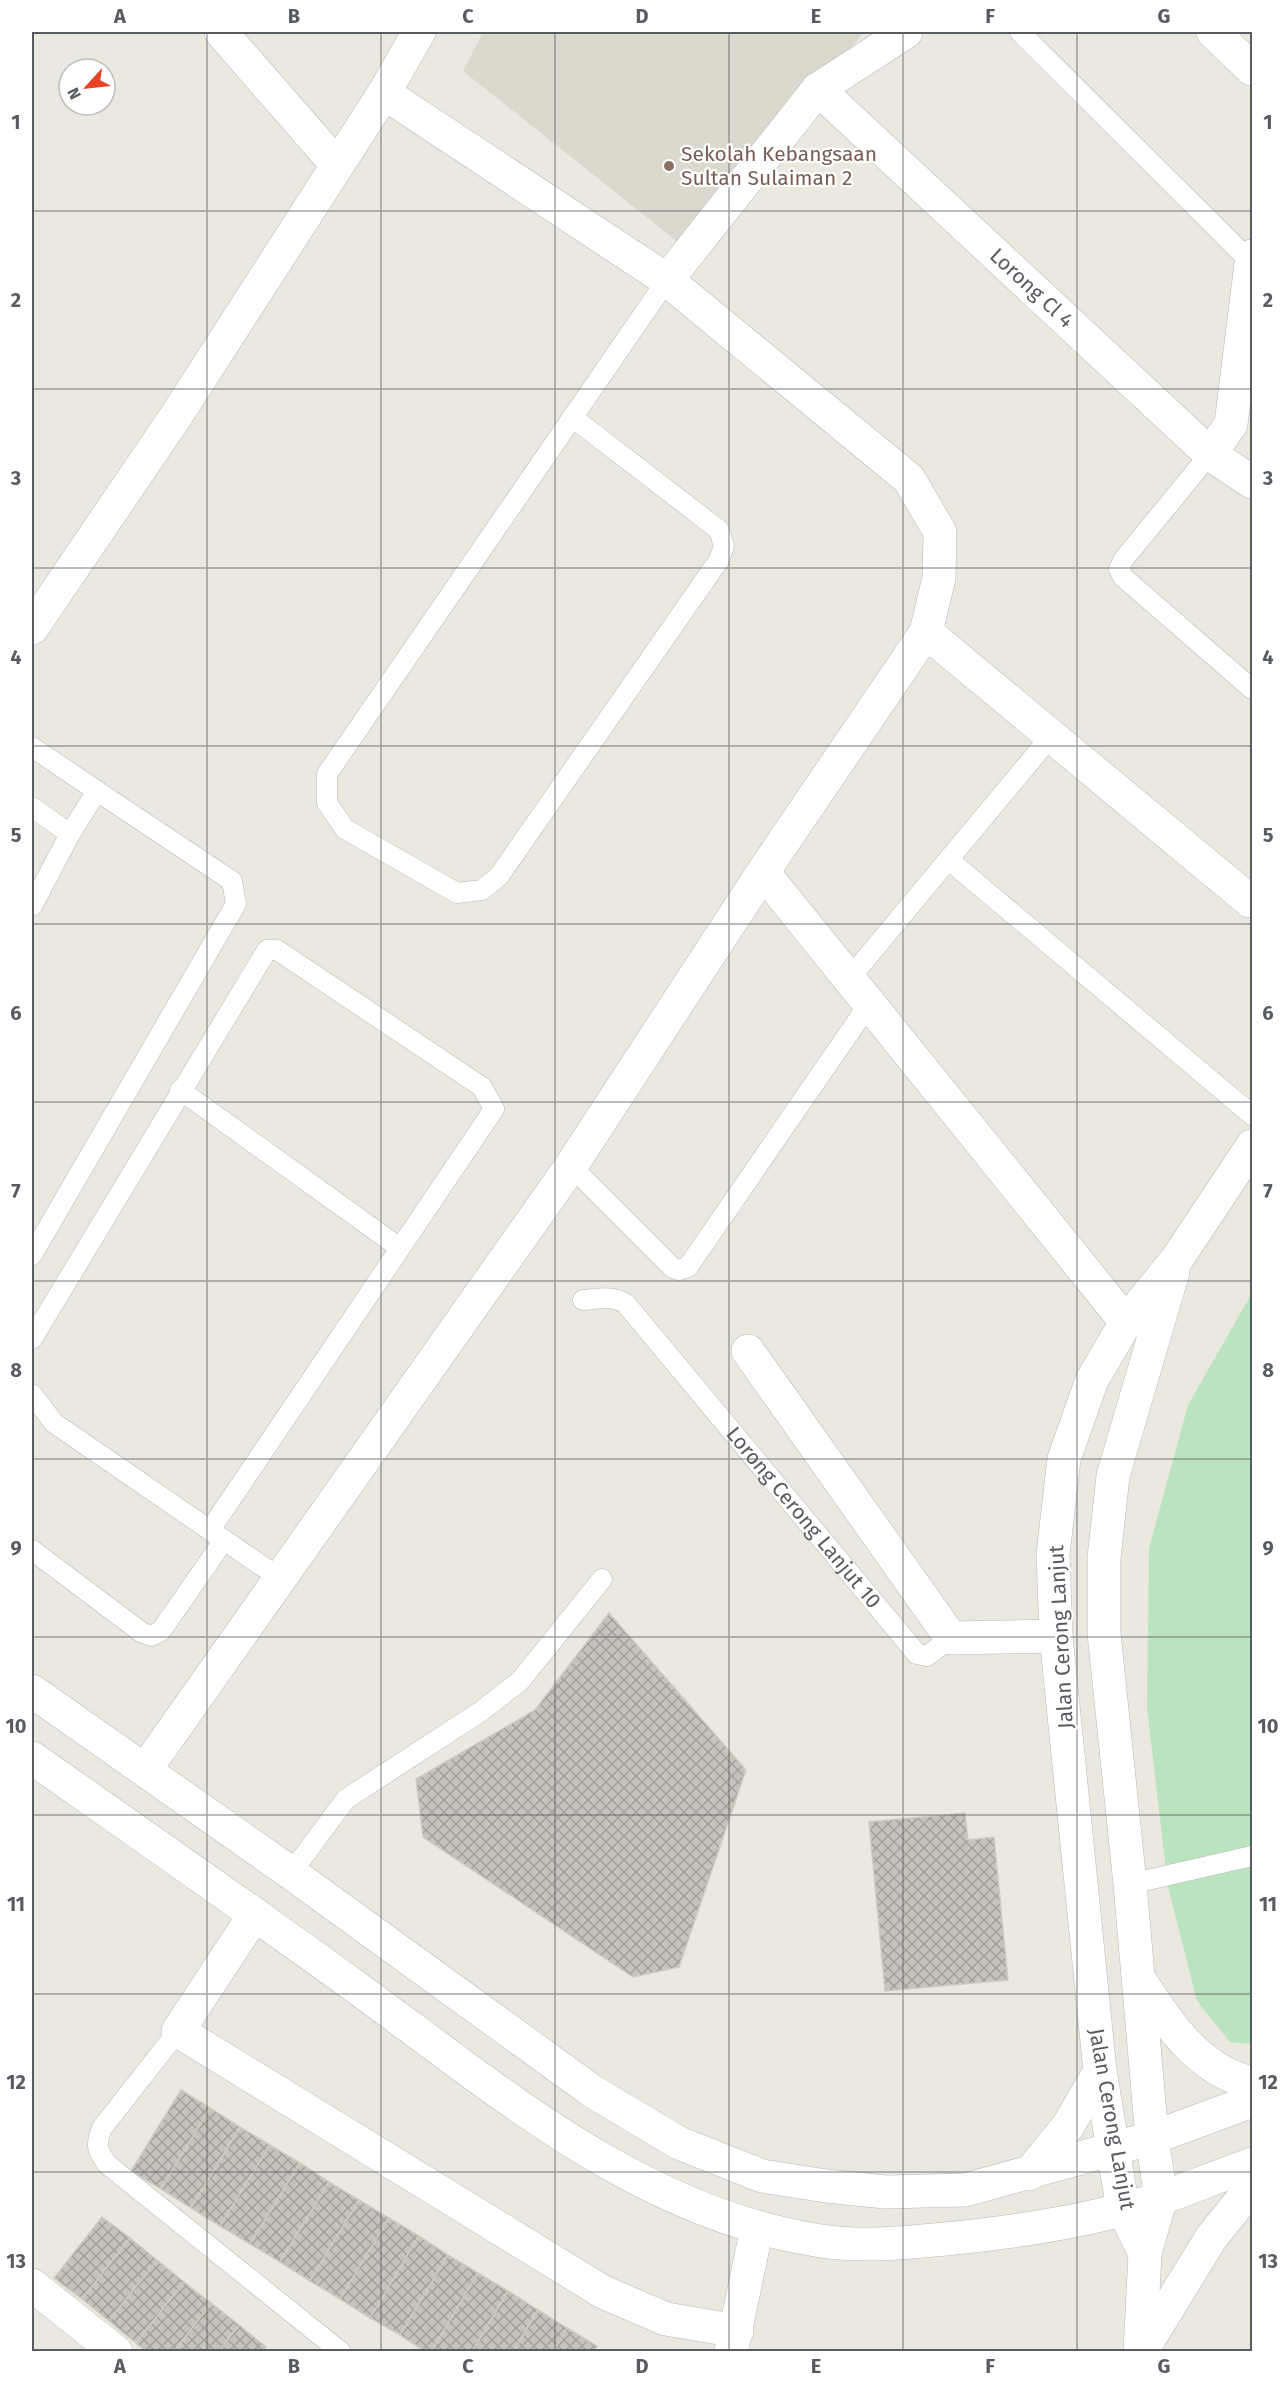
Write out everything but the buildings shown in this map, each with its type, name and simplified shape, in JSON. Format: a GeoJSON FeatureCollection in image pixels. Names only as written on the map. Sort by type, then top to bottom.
{"type":"FeatureCollection","features":[{"type":"Feature","properties":{"kind":"street"},"geometry":{"type":"LineString","coordinates":[[221,32],[337,165]]}},
{"type":"Feature","properties":{"kind":"street"},"geometry":{"type":"LineString","coordinates":[[32,628],[176,416],[384,93],[419,32]]}},
{"type":"Feature","properties":{"kind":"street"},"geometry":{"type":"LineString","coordinates":[[667,280],[818,89],[906,32]]}},
{"type":"Feature","properties":{"kind":"street"},"geometry":{"type":"LineString","coordinates":[[1213,32],[1252,69]]}},
{"type":"Feature","properties":{"kind":"street","name":"Lorong Cl 4"},"geometry":{"type":"LineString","coordinates":[[818,89],[1210,454],[1252,482]]}},
{"type":"Feature","properties":{"kind":"street"},"geometry":{"type":"LineString","coordinates":[[145,1770],[571,1166],[763,872],[926,632],[939,578],[940,532],[909,479],[667,280],[384,93]]}},
{"type":"Feature","properties":{"kind":"street"},"geometry":{"type":"LineString","coordinates":[[1210,454],[1231,424],[1252,259]]}},
{"type":"Feature","properties":{"kind":"street"},"geometry":{"type":"LineString","coordinates":[[926,632],[1250,901]]}},
{"type":"Feature","properties":{"kind":"street"},"geometry":{"type":"LineString","coordinates":[[763,872],[1126,1322]]}},
{"type":"Feature","properties":{"kind":"street","name":"Jalan Cerong Lanjut"},"geometry":{"type":"LineString","coordinates":[[1145,2253],[1123,2209],[1100,2071],[1056,1636],[1053,1554],[1064,1459],[1092,1380],[1126,1322],[1177,1259],[1252,1146]]}},
{"type":"Feature","properties":{"kind":"street","name":"Jalan Cerong Lanjut"},"geometry":{"type":"LineString","coordinates":[[1145,2253],[1161,2198],[1152,2138],[1130,1884],[1104,1633],[1104,1558],[1113,1476],[1177,1259]]}},
{"type":"Feature","properties":{"kind":"street"},"geometry":{"type":"LineString","coordinates":[[748,1351],[951,1638],[1056,1636]]}},
{"type":"Feature","properties":{"kind":"street"},"geometry":{"type":"LineString","coordinates":[[32,1690],[291,1873],[592,2091],[680,2143],[762,2175],[826,2187],[886,2192],[964,2190],[1029,2174],[1152,2138],[1252,2101]]}},
{"type":"Feature","properties":{"kind":"street"},"geometry":{"type":"LineString","coordinates":[[32,1758],[255,1914],[563,2136],[626,2174],[692,2206],[757,2228],[824,2241],[889,2245],[1029,2229],[1123,2209],[1161,2198],[1252,2164]]}},
{"type":"Feature","properties":{"kind":"street"},"geometry":{"type":"LineString","coordinates":[[255,1914],[178,2031],[603,2292],[666,2319],[734,2341],[757,2228]]}},
{"type":"Feature","properties":{"kind":"street"},"geometry":{"type":"LineString","coordinates":[[1137,1976],[1167,2023],[1194,2051],[1222,2071],[1252,2083]]}},
{"type":"Feature","properties":{"kind":"street"},"geometry":{"type":"LineString","coordinates":[[1029,2174],[1068,2126],[1100,2071]]}},
{"type":"Feature","properties":{"kind":"street"},"geometry":{"type":"LineString","coordinates":[[1141,2352],[1211,2238],[1252,2187]]}},
{"type":"Feature","properties":{"kind":"street"},"geometry":{"type":"LineString","coordinates":[[1141,2352],[1145,2253]]}},
{"type":"Feature","properties":{"kind":"street"},"geometry":{"type":"LineString","coordinates":[[32,2285],[116,2352]]}},
{"type":"Feature","properties":{"kind":"lane"},"geometry":{"type":"LineString","coordinates":[[1020,32],[1252,259]]}},
{"type":"Feature","properties":{"kind":"lane"},"geometry":{"type":"LineString","coordinates":[[572,417],[718,530],[724,546],[718,560],[499,876],[482,890],[457,893],[345,829],[327,803],[327,774],[572,417],[667,280]]}},
{"type":"Feature","properties":{"kind":"lane"},"geometry":{"type":"LineString","coordinates":[[1210,454],[1123,560],[1119,569],[1123,577],[1252,689]]}},
{"type":"Feature","properties":{"kind":"lane"},"geometry":{"type":"LineString","coordinates":[[571,1166],[673,1268],[679,1270],[688,1267],[859,992],[949,860],[1052,735]]}},
{"type":"Feature","properties":{"kind":"lane"},"geometry":{"type":"LineString","coordinates":[[32,747],[232,881],[236,904],[32,1255]]}},
{"type":"Feature","properties":{"kind":"lane"},"geometry":{"type":"LineString","coordinates":[[32,906],[70,834],[97,791]]}},
{"type":"Feature","properties":{"kind":"lane"},"geometry":{"type":"LineString","coordinates":[[32,807],[70,834]]}},
{"type":"Feature","properties":{"kind":"lane"},"geometry":{"type":"LineString","coordinates":[[949,860],[1252,1115]]}},
{"type":"Feature","properties":{"kind":"lane"},"geometry":{"type":"LineString","coordinates":[[32,1339],[180,1090],[267,950],[277,951],[482,1087],[494,1109],[400,1248],[217,1535],[161,1631],[151,1636],[141,1632],[32,1550]]}},
{"type":"Feature","properties":{"kind":"lane"},"geometry":{"type":"LineString","coordinates":[[180,1090],[400,1248]]}},
{"type":"Feature","properties":{"kind":"lane","name":"Lorong Cerong Lanjut 10"},"geometry":{"type":"LineString","coordinates":[[583,1300],[619,1299],[626,1304],[917,1654],[927,1656],[951,1638]]}},
{"type":"Feature","properties":{"kind":"lane"},"geometry":{"type":"LineString","coordinates":[[32,1394],[54,1423],[281,1579]]}},
{"type":"Feature","properties":{"kind":"lane"},"geometry":{"type":"LineString","coordinates":[[291,1873],[346,1799],[480,1712],[520,1681],[602,1579]]}},
{"type":"Feature","properties":{"kind":"lane"},"geometry":{"type":"LineString","coordinates":[[1130,1884],[1252,1856]]}},
{"type":"Feature","properties":{"kind":"lane"},"geometry":{"type":"LineString","coordinates":[[178,2031],[102,2128],[96,2143],[99,2154],[108,2165],[341,2352]]}},
{"type":"Feature","properties":{"kind":"shaded area","name":"Sekolah Kebangsaan Sultan Sulaiman 2"},"geometry":{"type":"Polygon","coordinates":[[[483,32],[864,32],[689,251],[463,71],[483,32]]]}},
{"type":"Feature","properties":{"kind":"green space"},"geometry":{"type":"Polygon","coordinates":[[[1252,1293],[1252,2044],[1230,2042],[1197,2001],[1168,1887],[1147,1708],[1149,1548],[1188,1405],[1252,1293]]]}},
{"type":"Feature","properties":{"kind":"place","name":"Sekolah Kebangsaan Sultan Sulaiman 2"},"geometry":{"type":"Point","coordinates":[669,166]}}]}
